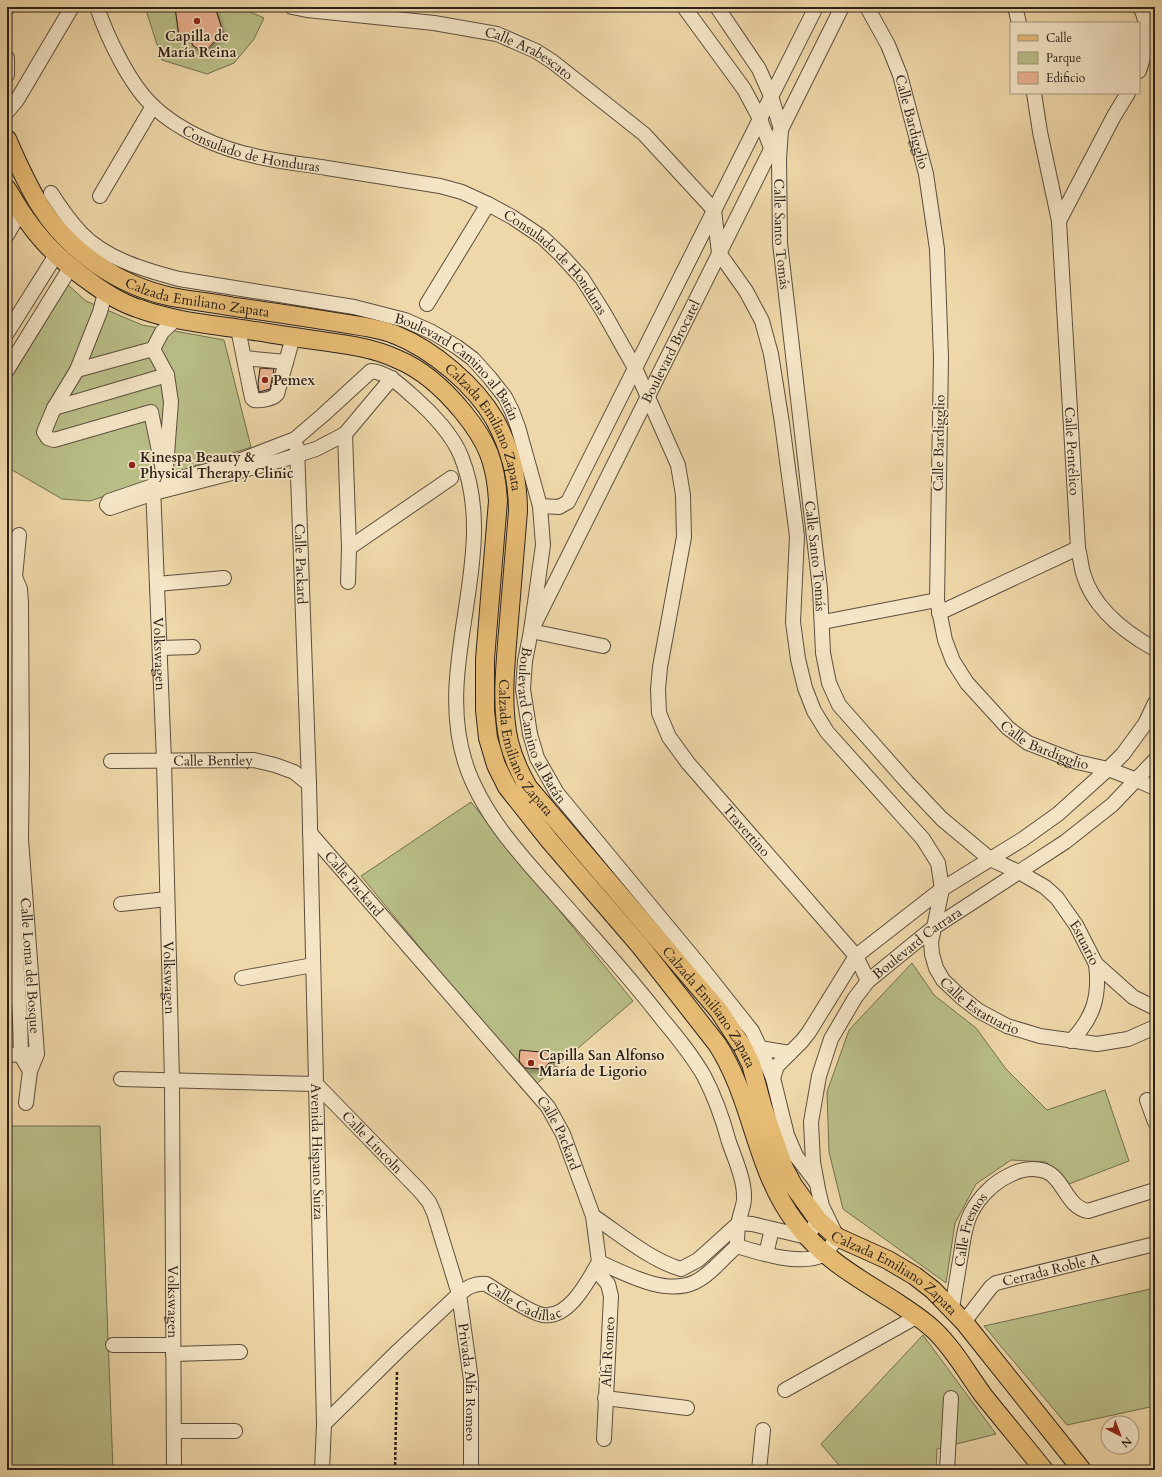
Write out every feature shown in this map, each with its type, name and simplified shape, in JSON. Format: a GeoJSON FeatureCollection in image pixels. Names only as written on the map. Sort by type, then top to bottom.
{"type":"FeatureCollection","features":[{"type":"Feature","properties":{"kind":"main road","name":"Calzada Emiliano Zapata"},"geometry":{"type":"LineString","coordinates":[[7,139],[28,185],[41,207],[51,221],[72,244],[97,265],[132,284],[171,297],[366,327],[396,335],[445,364],[481,400],[494,419],[504,439],[512,461],[518,491],[518,511],[505,687],[505,718],[509,743],[518,769],[528,787],[719,1011],[731,1028],[751,1064],[772,1136],[784,1168],[793,1184],[820,1213],[837,1237],[888,1260],[915,1276],[952,1308],[1082,1470]]}},
{"type":"Feature","properties":{"kind":"main road","name":"Calzada Emiliano Zapata"},"geometry":{"type":"LineString","coordinates":[[7,189],[20,212],[37,235],[70,268],[105,293],[139,309],[176,319],[356,346],[397,358],[428,376],[452,398],[484,442],[494,465],[497,483],[498,501],[485,659],[485,710],[488,738],[496,765],[507,787],[549,840],[641,947],[717,1044],[727,1059],[774,1187],[789,1214],[807,1237],[843,1268],[918,1316],[934,1330],[945,1342],[985,1396],[1044,1470]]}},
{"type":"Feature","properties":{"kind":"street"},"geometry":{"type":"LineString","coordinates":[[7,112],[21,95],[72,7]]}},
{"type":"Feature","properties":{"kind":"street","name":"Consulado de Honduras"},"geometry":{"type":"LineString","coordinates":[[96,7],[120,58],[137,87],[153,106],[178,126],[202,138],[255,156],[440,186],[462,192],[512,217],[542,237],[562,255],[582,278],[604,312],[635,368],[678,465],[683,495],[684,537],[660,667]]}},
{"type":"Feature","properties":{"kind":"street","name":"Calle Arabescato"},"geometry":{"type":"LineString","coordinates":[[292,7],[307,10],[434,23],[497,34],[536,51],[553,62],[644,134],[714,210]]}},
{"type":"Feature","properties":{"kind":"street"},"geometry":{"type":"LineString","coordinates":[[684,7],[744,88],[760,119],[775,154]]}},
{"type":"Feature","properties":{"kind":"street"},"geometry":{"type":"LineString","coordinates":[[717,7],[759,69],[771,96],[781,129]]}},
{"type":"Feature","properties":{"kind":"street","name":"Boulevard Brocatel"},"geometry":{"type":"LineString","coordinates":[[540,506],[559,507],[568,502],[816,7]]}},
{"type":"Feature","properties":{"kind":"street"},"geometry":{"type":"LineString","coordinates":[[781,129],[842,7]]}},
{"type":"Feature","properties":{"kind":"street","name":"Calle Bardigglio"},"geometry":{"type":"LineString","coordinates":[[867,7],[888,45],[900,75],[926,174],[937,249],[941,357],[938,606],[945,640],[953,660],[967,683],[1008,728],[1028,743],[1077,762],[1108,769],[1137,780]]}},
{"type":"Feature","properties":{"kind":"street"},"geometry":{"type":"LineString","coordinates":[[1015,7],[1019,22]]}},
{"type":"Feature","properties":{"kind":"street"},"geometry":{"type":"LineString","coordinates":[[1140,7],[1146,33],[1144,55],[1140,68]]}},
{"type":"Feature","properties":{"kind":"street"},"geometry":{"type":"LineString","coordinates":[[7,58],[7,75]]}},
{"type":"Feature","properties":{"kind":"street","name":"Calle Pentélico"},"geometry":{"type":"LineString","coordinates":[[1034,94],[1040,132],[1059,221],[1078,548],[1083,574],[1094,597],[1106,613],[1120,626],[1155,649]]}},
{"type":"Feature","properties":{"kind":"street"},"geometry":{"type":"LineString","coordinates":[[1059,221],[1114,116],[1127,94]]}},
{"type":"Feature","properties":{"kind":"street"},"geometry":{"type":"LineString","coordinates":[[100,196],[153,106]]}},
{"type":"Feature","properties":{"kind":"street","name":"Calle Santo Tomás"},"geometry":{"type":"LineString","coordinates":[[781,129],[775,154],[780,243],[820,589],[823,622],[823,653],[829,683],[839,705],[902,777],[942,819],[990,859],[1019,872]]}},
{"type":"Feature","properties":{"kind":"street","name":"Boulevard Brocatel"},"geometry":{"type":"LineString","coordinates":[[531,631],[719,253],[775,154]]}},
{"type":"Feature","properties":{"kind":"street","name":"Boulevard Camino al Batán"},"geometry":{"type":"LineString","coordinates":[[51,193],[62,210],[82,234],[103,250],[131,264],[179,279],[354,306],[405,320],[432,332],[457,347],[473,359],[505,397],[518,427],[540,506],[543,545],[531,631],[525,661],[523,689],[530,734],[537,758],[557,793],[702,968],[752,1031],[773,1078],[787,1136],[796,1156],[816,1182]]}},
{"type":"Feature","properties":{"kind":"street"},"geometry":{"type":"LineString","coordinates":[[427,304],[488,204]]}},
{"type":"Feature","properties":{"kind":"street","name":"Calle Santo Tomás"},"geometry":{"type":"LineString","coordinates":[[714,210],[719,253],[746,291],[762,321],[771,354],[797,536],[793,622],[798,659],[805,688],[814,711],[827,732],[924,838],[938,863],[942,889],[933,928]]}},
{"type":"Feature","properties":{"kind":"street"},"geometry":{"type":"LineString","coordinates":[[7,235],[20,212]]}},
{"type":"Feature","properties":{"kind":"street"},"geometry":{"type":"LineString","coordinates":[[7,333],[56,255]]}},
{"type":"Feature","properties":{"kind":"street"},"geometry":{"type":"LineString","coordinates":[[7,370],[70,268]]}},
{"type":"Feature","properties":{"kind":"street"},"geometry":{"type":"LineString","coordinates":[[40,280],[56,290]]}},
{"type":"Feature","properties":{"kind":"street"},"geometry":{"type":"LineString","coordinates":[[105,293],[100,312],[77,370],[54,408],[44,432],[48,438],[54,440],[152,412],[166,480],[171,402],[167,375],[153,349]]}},
{"type":"Feature","properties":{"kind":"street"},"geometry":{"type":"LineString","coordinates":[[77,370],[153,349],[162,332],[176,319]]}},
{"type":"Feature","properties":{"kind":"street"},"geometry":{"type":"LineString","coordinates":[[238,329],[252,398],[257,401],[276,396],[293,337]]}},
{"type":"Feature","properties":{"kind":"street"},"geometry":{"type":"LineString","coordinates":[[244,358],[286,362]]}},
{"type":"Feature","properties":{"kind":"street"},"geometry":{"type":"LineString","coordinates":[[154,490],[228,465],[295,439],[324,415],[371,371],[375,371],[392,378],[422,405],[442,426],[460,454],[469,480],[474,516],[473,553],[458,660],[456,723],[466,766],[489,813],[527,863],[633,982],[688,1051],[704,1076],[724,1125],[741,1182],[744,1198],[739,1223],[737,1246],[696,1282],[684,1286],[658,1286],[597,1266]]}},
{"type":"Feature","properties":{"kind":"street"},"geometry":{"type":"LineString","coordinates":[[54,408],[167,375]]}},
{"type":"Feature","properties":{"kind":"street"},"geometry":{"type":"LineString","coordinates":[[154,490],[298,455],[316,448],[345,434],[392,378]]}},
{"type":"Feature","properties":{"kind":"street"},"geometry":{"type":"LineString","coordinates":[[345,434],[349,548],[348,582]]}},
{"type":"Feature","properties":{"kind":"street","name":"Calle Packard"},"geometry":{"type":"LineString","coordinates":[[295,439],[298,455],[310,833],[548,1107],[563,1134],[593,1216],[597,1266]]}},
{"type":"Feature","properties":{"kind":"street"},"geometry":{"type":"LineString","coordinates":[[349,548],[451,478]]}},
{"type":"Feature","properties":{"kind":"street","name":"Volkswagen"},"geometry":{"type":"LineString","coordinates":[[154,490],[164,761],[172,1080],[174,1470]]}},
{"type":"Feature","properties":{"kind":"street"},"geometry":{"type":"LineString","coordinates":[[14,1055],[19,1010],[8,838],[12,603],[19,535]]}},
{"type":"Feature","properties":{"kind":"street"},"geometry":{"type":"LineString","coordinates":[[823,622],[938,606],[1078,548]]}},
{"type":"Feature","properties":{"kind":"street"},"geometry":{"type":"LineString","coordinates":[[157,584],[224,578]]}},
{"type":"Feature","properties":{"kind":"street","name":"Calle Loma del Bosque"},"geometry":{"type":"LineString","coordinates":[[12,603],[22,765],[21,839],[37,1054]]}},
{"type":"Feature","properties":{"kind":"street"},"geometry":{"type":"LineString","coordinates":[[531,631],[603,646]]}},
{"type":"Feature","properties":{"kind":"street"},"geometry":{"type":"LineString","coordinates":[[160,648],[193,647]]}},
{"type":"Feature","properties":{"kind":"street","name":"Travertino"},"geometry":{"type":"LineString","coordinates":[[660,667],[658,689],[659,713],[673,742],[688,763],[856,956],[868,981]]}},
{"type":"Feature","properties":{"kind":"street","name":"Boulevard Carrara"},"geometry":{"type":"LineString","coordinates":[[773,1078],[777,1066],[810,1032],[856,956],[942,889],[1023,839],[1058,814],[1123,754],[1145,724],[1155,703]]}},
{"type":"Feature","properties":{"kind":"street","name":"Calle Bentley"},"geometry":{"type":"LineString","coordinates":[[111,761],[254,760],[275,765],[294,772],[309,784]]}},
{"type":"Feature","properties":{"kind":"street","name":"Boulevard Carrara"},"geometry":{"type":"LineString","coordinates":[[820,1213],[812,1149],[811,1122],[819,1076],[832,1039],[855,998],[868,981],[933,928],[1065,842],[1112,805],[1155,760]]}},
{"type":"Feature","properties":{"kind":"street"},"geometry":{"type":"LineString","coordinates":[[1137,780],[1155,788]]}},
{"type":"Feature","properties":{"kind":"street","name":"Avenida Hispano Suiza"},"geometry":{"type":"LineString","coordinates":[[310,833],[324,1424],[322,1470]]}},
{"type":"Feature","properties":{"kind":"street","name":"Estuario"},"geometry":{"type":"LineString","coordinates":[[1019,872],[1045,887],[1057,898],[1076,925],[1096,964],[1133,997],[1155,1008]]}},
{"type":"Feature","properties":{"kind":"street"},"geometry":{"type":"LineString","coordinates":[[121,904],[167,899]]}},
{"type":"Feature","properties":{"kind":"street","name":"Calle Estatuario"},"geometry":{"type":"LineString","coordinates":[[933,928],[931,942],[932,954],[936,968],[943,980],[979,1011],[1007,1026],[1040,1036],[1097,1044],[1128,1039],[1155,1027]]}},
{"type":"Feature","properties":{"kind":"street"},"geometry":{"type":"LineString","coordinates":[[1071,1041],[1081,1031],[1089,1019],[1094,1006],[1098,977],[1096,964]]}},
{"type":"Feature","properties":{"kind":"street"},"geometry":{"type":"LineString","coordinates":[[242,978],[314,965]]}},
{"type":"Feature","properties":{"kind":"street"},"geometry":{"type":"LineString","coordinates":[[760,1048],[790,1053]]}},
{"type":"Feature","properties":{"kind":"street"},"geometry":{"type":"LineString","coordinates":[[14,1055],[37,1054],[30,1071],[26,1104]]}},
{"type":"Feature","properties":{"kind":"street"},"geometry":{"type":"LineString","coordinates":[[14,1055],[30,1071]]}},
{"type":"Feature","properties":{"kind":"street"},"geometry":{"type":"LineString","coordinates":[[121,1079],[316,1084]]}},
{"type":"Feature","properties":{"kind":"street","name":"Calle Lincoln"},"geometry":{"type":"LineString","coordinates":[[316,1084],[429,1202],[434,1213],[459,1294]]}},
{"type":"Feature","properties":{"kind":"street"},"geometry":{"type":"LineString","coordinates":[[1147,1100],[1155,1122]]}},
{"type":"Feature","properties":{"kind":"street","name":"Calle Fresnos"},"geometry":{"type":"LineString","coordinates":[[952,1308],[966,1228],[971,1213],[980,1200],[1004,1177],[1019,1170],[1032,1168],[1045,1171],[1054,1176],[1075,1206],[1088,1212],[1155,1190]]}},
{"type":"Feature","properties":{"kind":"street"},"geometry":{"type":"LineString","coordinates":[[593,1216],[658,1260],[681,1269],[698,1260],[739,1223],[752,1224],[807,1237],[820,1213]]}},
{"type":"Feature","properties":{"kind":"street"},"geometry":{"type":"LineString","coordinates":[[766,1254],[772,1229]]}},
{"type":"Feature","properties":{"kind":"street"},"geometry":{"type":"LineString","coordinates":[[737,1246],[766,1254],[810,1259],[825,1253],[837,1237]]}},
{"type":"Feature","properties":{"kind":"street","name":"Cerrada Roble A"},"geometry":{"type":"LineString","coordinates":[[964,1322],[991,1287],[996,1283],[1155,1244]]}},
{"type":"Feature","properties":{"kind":"street","name":"Calle Cadillac"},"geometry":{"type":"LineString","coordinates":[[324,1424],[398,1351],[459,1294],[473,1285],[478,1283],[486,1284],[533,1311],[542,1315],[554,1315],[567,1307],[579,1295],[597,1266]]}},
{"type":"Feature","properties":{"kind":"street","name":"Alfa Romeo"},"geometry":{"type":"LineString","coordinates":[[597,1266],[608,1284],[611,1296],[604,1440]]}},
{"type":"Feature","properties":{"kind":"street"},"geometry":{"type":"LineString","coordinates":[[681,1269],[684,1286]]}},
{"type":"Feature","properties":{"kind":"street","name":"Privada Alfa Romeo"},"geometry":{"type":"LineString","coordinates":[[459,1294],[471,1380],[471,1470]]}},
{"type":"Feature","properties":{"kind":"street"},"geometry":{"type":"LineString","coordinates":[[785,1390],[918,1316]]}},
{"type":"Feature","properties":{"kind":"street"},"geometry":{"type":"LineString","coordinates":[[114,1345],[240,1352]]}},
{"type":"Feature","properties":{"kind":"street"},"geometry":{"type":"LineString","coordinates":[[605,1398],[687,1408]]}},
{"type":"Feature","properties":{"kind":"street"},"geometry":{"type":"LineString","coordinates":[[947,1470],[951,1398]]}},
{"type":"Feature","properties":{"kind":"street"},"geometry":{"type":"LineString","coordinates":[[759,1470],[763,1430]]}},
{"type":"Feature","properties":{"kind":"street"},"geometry":{"type":"LineString","coordinates":[[174,1431],[235,1431]]}},
{"type":"Feature","properties":{"kind":"path"},"geometry":{"type":"LineString","coordinates":[[395,1470],[398,1351]]}},
{"type":"Feature","properties":{"kind":"green space"},"geometry":{"type":"Polygon","coordinates":[[[145,7],[175,7],[179,36],[189,35],[193,46],[213,37],[220,37],[223,32],[215,7],[239,7],[264,18],[254,39],[234,63],[207,74],[162,60],[145,7]]]}},
{"type":"Feature","properties":{"kind":"green space"},"geometry":{"type":"Polygon","coordinates":[[[68,285],[86,301],[142,325],[224,340],[251,447],[90,501],[62,499],[7,467],[7,385],[68,285]]]}},
{"type":"Feature","properties":{"kind":"green space"},"geometry":{"type":"Polygon","coordinates":[[[471,802],[633,1001],[534,1086],[361,876],[471,802]]]}},
{"type":"Feature","properties":{"kind":"green space"},"geometry":{"type":"Polygon","coordinates":[[[912,963],[934,995],[976,1028],[1006,1069],[1047,1110],[1105,1090],[1129,1161],[1069,1184],[1046,1162],[1011,1160],[976,1184],[955,1223],[946,1283],[843,1209],[829,1152],[827,1092],[849,1030],[912,963]]]}},
{"type":"Feature","properties":{"kind":"green space"},"geometry":{"type":"Polygon","coordinates":[[[7,1126],[100,1126],[113,1470],[7,1470],[7,1126]]]}},
{"type":"Feature","properties":{"kind":"green space"},"geometry":{"type":"Polygon","coordinates":[[[1155,1288],[1155,1406],[1113,1415],[1100,1415],[1100,1418],[1067,1425],[984,1326],[1155,1288]]]}},
{"type":"Feature","properties":{"kind":"green space"},"geometry":{"type":"Polygon","coordinates":[[[923,1335],[996,1434],[937,1449],[936,1470],[843,1470],[821,1444],[923,1335]]]}},
{"type":"Feature","properties":{"kind":"building","name":"Capilla de María Reina"},"geometry":{"type":"Polygon","coordinates":[[[175,7],[215,7],[223,32],[205,52],[193,46],[189,35],[179,36],[175,7]]]}},
{"type":"Feature","properties":{"kind":"building","name":"Pemex"},"geometry":{"type":"Polygon","coordinates":[[[260,368],[274,369],[270,389],[259,392],[258,384],[260,368]]]}},
{"type":"Feature","properties":{"kind":"building","name":"Capilla San Alfonso María de Ligorio"},"geometry":{"type":"Polygon","coordinates":[[[520,1050],[550,1053],[555,1062],[549,1063],[544,1069],[525,1068],[519,1061],[520,1050]]]}},
{"type":"Feature","properties":{"kind":"place","name":"Capilla de María Reina"},"geometry":{"type":"Point","coordinates":[197,21]}},
{"type":"Feature","properties":{"kind":"place","name":"Pemex"},"geometry":{"type":"Point","coordinates":[265,380]}},
{"type":"Feature","properties":{"kind":"place","name":"Kinespa Beauty & Physical Therapy Clinic"},"geometry":{"type":"Point","coordinates":[132,465]}},
{"type":"Feature","properties":{"kind":"place","name":"Capilla San Alfonso María de Ligorio"},"geometry":{"type":"Point","coordinates":[531,1063]}}]}
